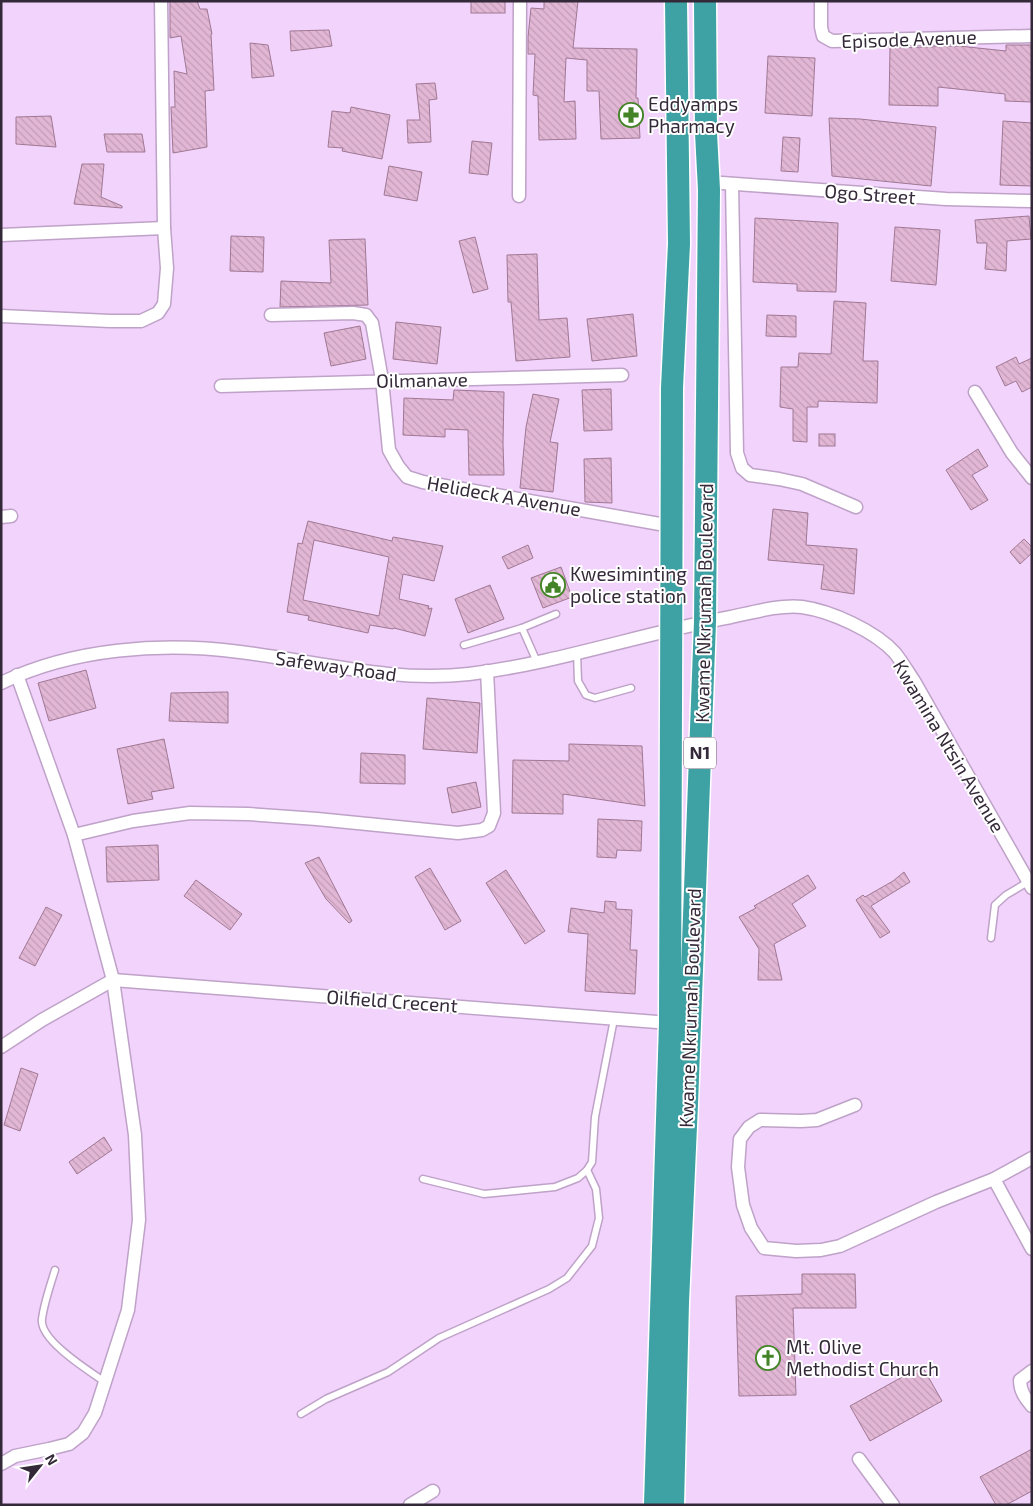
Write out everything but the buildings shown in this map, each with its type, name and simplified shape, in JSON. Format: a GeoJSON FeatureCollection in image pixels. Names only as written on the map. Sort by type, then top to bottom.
{"type":"FeatureCollection","features":[{"type":"Feature","properties":{"kind":"highway","name":"Kwame Nkrumah Boulevard"},"geometry":{"type":"LineString","coordinates":[[655,1505],[670,1023],[672,388],[679,244],[676,1]]}},
{"type":"Feature","properties":{"kind":"highway","name":"Kwame Nkrumah Boulevard"},"geometry":{"type":"LineString","coordinates":[[674,1505],[678,1302],[705,622],[708,182],[705,1]]}},
{"type":"Feature","properties":{"kind":"street"},"geometry":{"type":"LineString","coordinates":[[1,316],[141,321],[158,313],[164,304],[167,268],[164,228],[161,1]]}},
{"type":"Feature","properties":{"kind":"street"},"geometry":{"type":"LineString","coordinates":[[519,196],[520,1]]}},
{"type":"Feature","properties":{"kind":"street","name":"Episode Avenue"},"geometry":{"type":"LineString","coordinates":[[821,1],[823,36],[832,41],[1032,36]]}},
{"type":"Feature","properties":{"kind":"street","name":"Ogo Street"},"geometry":{"type":"LineString","coordinates":[[708,182],[946,199],[1032,201]]}},
{"type":"Feature","properties":{"kind":"street"},"geometry":{"type":"LineString","coordinates":[[732,184],[737,453],[742,468],[750,475],[802,484],[856,507]]}},
{"type":"Feature","properties":{"kind":"street"},"geometry":{"type":"LineString","coordinates":[[1,235],[164,228]]}},
{"type":"Feature","properties":{"kind":"street","name":"Helideck A Avenue"},"geometry":{"type":"LineString","coordinates":[[271,315],[353,313],[366,315],[372,323],[382,380],[389,450],[407,477],[423,482],[671,526]]}},
{"type":"Feature","properties":{"kind":"street","name":"Oilmanave"},"geometry":{"type":"LineString","coordinates":[[221,386],[622,374]]}},
{"type":"Feature","properties":{"kind":"street"},"geometry":{"type":"LineString","coordinates":[[976,392],[1012,453],[1032,478]]}},
{"type":"Feature","properties":{"kind":"street","name":"Kwamina Ntsin Avenue"},"geometry":{"type":"LineString","coordinates":[[672,629],[777,608],[800,606],[846,621],[881,642],[895,654],[914,680],[1030,885]]}},
{"type":"Feature","properties":{"kind":"street","name":"Safeway Road"},"geometry":{"type":"LineString","coordinates":[[1,682],[69,658],[119,651],[179,646],[240,652],[405,676],[466,674],[537,662],[672,629]]}},
{"type":"Feature","properties":{"kind":"street"},"geometry":{"type":"LineString","coordinates":[[74,836],[133,821],[190,813],[248,814],[458,833],[482,830],[488,826],[494,813],[487,671]]}},
{"type":"Feature","properties":{"kind":"street"},"geometry":{"type":"LineString","coordinates":[[1,1464],[15,1456],[69,1444],[83,1433],[95,1412],[128,1310],[139,1220],[135,1135],[113,980],[74,836],[17,675]]}},
{"type":"Feature","properties":{"kind":"street"},"geometry":{"type":"LineString","coordinates":[[1,1047],[42,1020],[113,980]]}},
{"type":"Feature","properties":{"kind":"street","name":"Oilfield Crecent"},"geometry":{"type":"LineString","coordinates":[[113,980],[670,1023]]}},
{"type":"Feature","properties":{"kind":"street"},"geometry":{"type":"LineString","coordinates":[[855,1105],[817,1120],[760,1120],[748,1127],[740,1139],[738,1167],[743,1205],[751,1228],[764,1248],[796,1251],[821,1250],[840,1246],[936,1202],[994,1179],[1032,1158]]}},
{"type":"Feature","properties":{"kind":"street"},"geometry":{"type":"LineString","coordinates":[[994,1179],[1032,1249]]}},
{"type":"Feature","properties":{"kind":"street"},"geometry":{"type":"LineString","coordinates":[[1032,1371],[1020,1380],[1020,1387],[1032,1406]]}},
{"type":"Feature","properties":{"kind":"street"},"geometry":{"type":"LineString","coordinates":[[859,1459],[894,1505]]}},
{"type":"Feature","properties":{"kind":"street"},"geometry":{"type":"LineString","coordinates":[[410,1505],[434,1491]]}},
{"type":"Feature","properties":{"kind":"lane"},"geometry":{"type":"LineString","coordinates":[[464,645],[522,628],[556,614]]}},
{"type":"Feature","properties":{"kind":"lane"},"geometry":{"type":"LineString","coordinates":[[522,628],[537,662]]}},
{"type":"Feature","properties":{"kind":"lane"},"geometry":{"type":"LineString","coordinates":[[577,653],[578,682],[586,695],[595,698],[631,688]]}},
{"type":"Feature","properties":{"kind":"lane"},"geometry":{"type":"LineString","coordinates":[[991,938],[995,904],[1006,895],[1030,885]]}},
{"type":"Feature","properties":{"kind":"lane"},"geometry":{"type":"LineString","coordinates":[[424,1179],[484,1194],[555,1187],[578,1178],[587,1170],[592,1162],[594,1117],[614,1019]]}},
{"type":"Feature","properties":{"kind":"lane"},"geometry":{"type":"LineString","coordinates":[[301,1414],[326,1399],[388,1372],[439,1338],[549,1289],[567,1278],[592,1246],[599,1218],[596,1189],[587,1170]]}},
{"type":"Feature","properties":{"kind":"lane"},"geometry":{"type":"LineString","coordinates":[[55,1270],[41,1321],[45,1330],[52,1341],[76,1362],[105,1382]]}},
{"type":"Feature","properties":{"kind":"place","name":"Eddyamps Pharmacy"},"geometry":{"type":"Point","coordinates":[631,115]}},
{"type":"Feature","properties":{"kind":"place","name":"Kwesiminting police station"},"geometry":{"type":"Point","coordinates":[553,585]}},
{"type":"Feature","properties":{"kind":"place","name":"Mt. Olive Methodist Church"},"geometry":{"type":"Point","coordinates":[768,1358]}}]}
